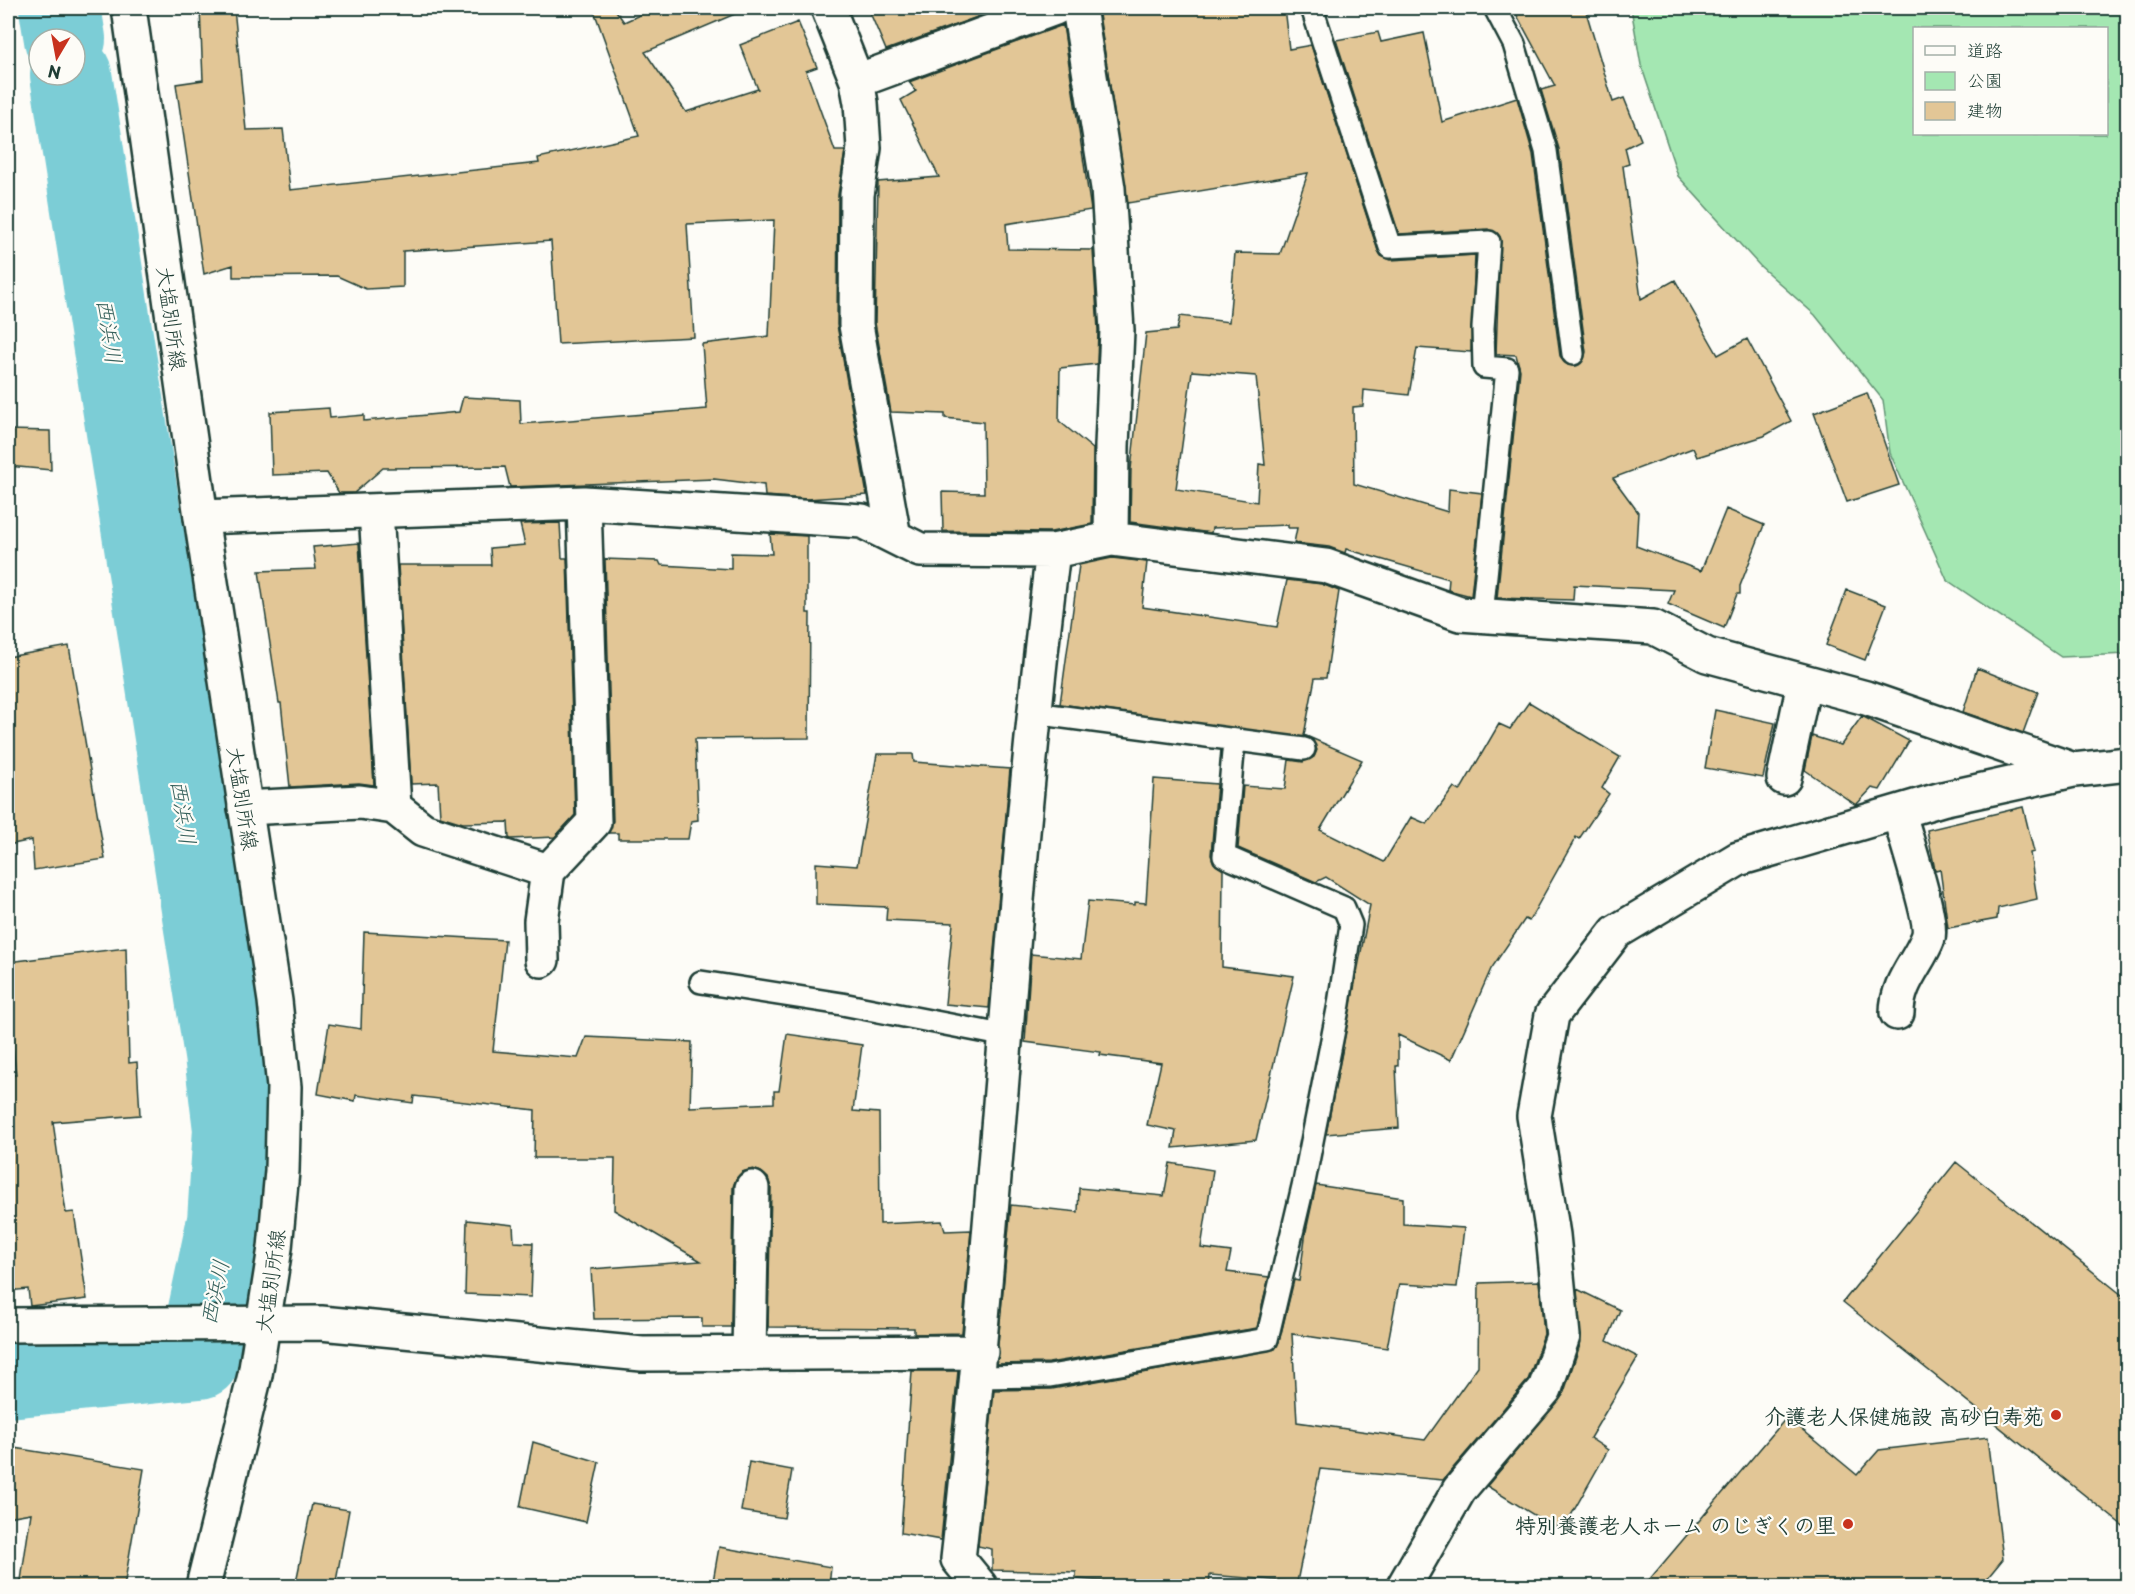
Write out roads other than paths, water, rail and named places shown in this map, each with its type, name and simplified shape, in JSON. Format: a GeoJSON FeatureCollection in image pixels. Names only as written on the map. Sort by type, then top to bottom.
{"type":"FeatureCollection","features":[{"type":"Feature","properties":{"kind":"street","name":"大塩別所線"},"geometry":{"type":"LineString","coordinates":[[129,8],[201,517],[275,1001],[284,1087],[282,1172],[275,1248],[249,1323],[255,1375],[203,1587]]}},
{"type":"Feature","properties":{"kind":"street"},"geometry":{"type":"LineString","coordinates":[[828,8],[857,81],[861,103],[864,148],[857,195],[856,325],[894,537]]}},
{"type":"Feature","properties":{"kind":"street"},"geometry":{"type":"LineString","coordinates":[[857,81],[1055,8]]}},
{"type":"Feature","properties":{"kind":"street"},"geometry":{"type":"LineString","coordinates":[[1079,8],[1108,188],[1117,330],[1112,446],[1112,539]]}},
{"type":"Feature","properties":{"kind":"street"},"geometry":{"type":"LineString","coordinates":[[201,517],[584,503],[862,521],[920,550],[1053,551],[1112,539],[1326,566],[1460,614],[1653,627],[1707,655],[1866,698],[2074,770]]}},
{"type":"Feature","properties":{"kind":"street"},"geometry":{"type":"LineString","coordinates":[[547,961],[542,921],[548,871],[594,822],[584,503]]}},
{"type":"Feature","properties":{"kind":"street"},"geometry":{"type":"LineString","coordinates":[[376,511],[394,807]]}},
{"type":"Feature","properties":{"kind":"street"},"geometry":{"type":"LineString","coordinates":[[980,1587],[958,1559],[980,1365],[1034,713],[1053,551]]}},
{"type":"Feature","properties":{"kind":"street"},"geometry":{"type":"LineString","coordinates":[[1785,778],[1804,683]]}},
{"type":"Feature","properties":{"kind":"street"},"geometry":{"type":"LineString","coordinates":[[1404,1587],[1459,1490],[1545,1389],[1563,1336],[1553,1235],[1534,1116],[1552,1015],[1616,932],[1738,859],[1942,800],[2074,770],[2127,764]]}},
{"type":"Feature","properties":{"kind":"street"},"geometry":{"type":"LineString","coordinates":[[245,808],[360,802],[394,807],[423,830],[548,871]]}},
{"type":"Feature","properties":{"kind":"street"},"geometry":{"type":"LineString","coordinates":[[1898,1013],[1897,999],[1929,936],[1926,913],[1899,813]]}},
{"type":"Feature","properties":{"kind":"street"},"geometry":{"type":"LineString","coordinates":[[749,1354],[752,1188]]}},
{"type":"Feature","properties":{"kind":"street"},"geometry":{"type":"LineString","coordinates":[[8,1325],[321,1323],[642,1354],[749,1354],[980,1365]]}},
{"type":"Feature","properties":{"kind":"lane"},"geometry":{"type":"LineString","coordinates":[[1312,8],[1389,247],[1489,242],[1483,328],[1484,367],[1507,369],[1482,615]]}},
{"type":"Feature","properties":{"kind":"lane"},"geometry":{"type":"LineString","coordinates":[[1495,8],[1514,44],[1546,151],[1573,354]]}},
{"type":"Feature","properties":{"kind":"lane"},"geometry":{"type":"LineString","coordinates":[[1034,713],[1304,749]]}},
{"type":"Feature","properties":{"kind":"lane"},"geometry":{"type":"LineString","coordinates":[[980,1365],[1050,1376],[1267,1339],[1304,1182],[1339,1004],[1351,925],[1344,909],[1224,856],[1234,741]]}},
{"type":"Feature","properties":{"kind":"lane"},"geometry":{"type":"LineString","coordinates":[[700,982],[842,1004],[1007,1036]]}},
{"type":"Feature","properties":{"kind":"waterway","name":"西浜川"},"geometry":{"type":"LineString","coordinates":[[60,8],[63,27]]}},
{"type":"Feature","properties":{"kind":"waterway","name":"西浜川"},"geometry":{"type":"LineString","coordinates":[[8,1377],[199,1358],[228,1221],[234,1129],[225,1055],[73,87]]}},
{"type":"Feature","properties":{"kind":"place","name":"介護老人保健施設 高砂白寿苑"},"geometry":{"type":"Point","coordinates":[2056,1415]}},
{"type":"Feature","properties":{"kind":"place","name":"特別養護老人ホーム のじぎくの里"},"geometry":{"type":"Point","coordinates":[1848,1524]}}]}
